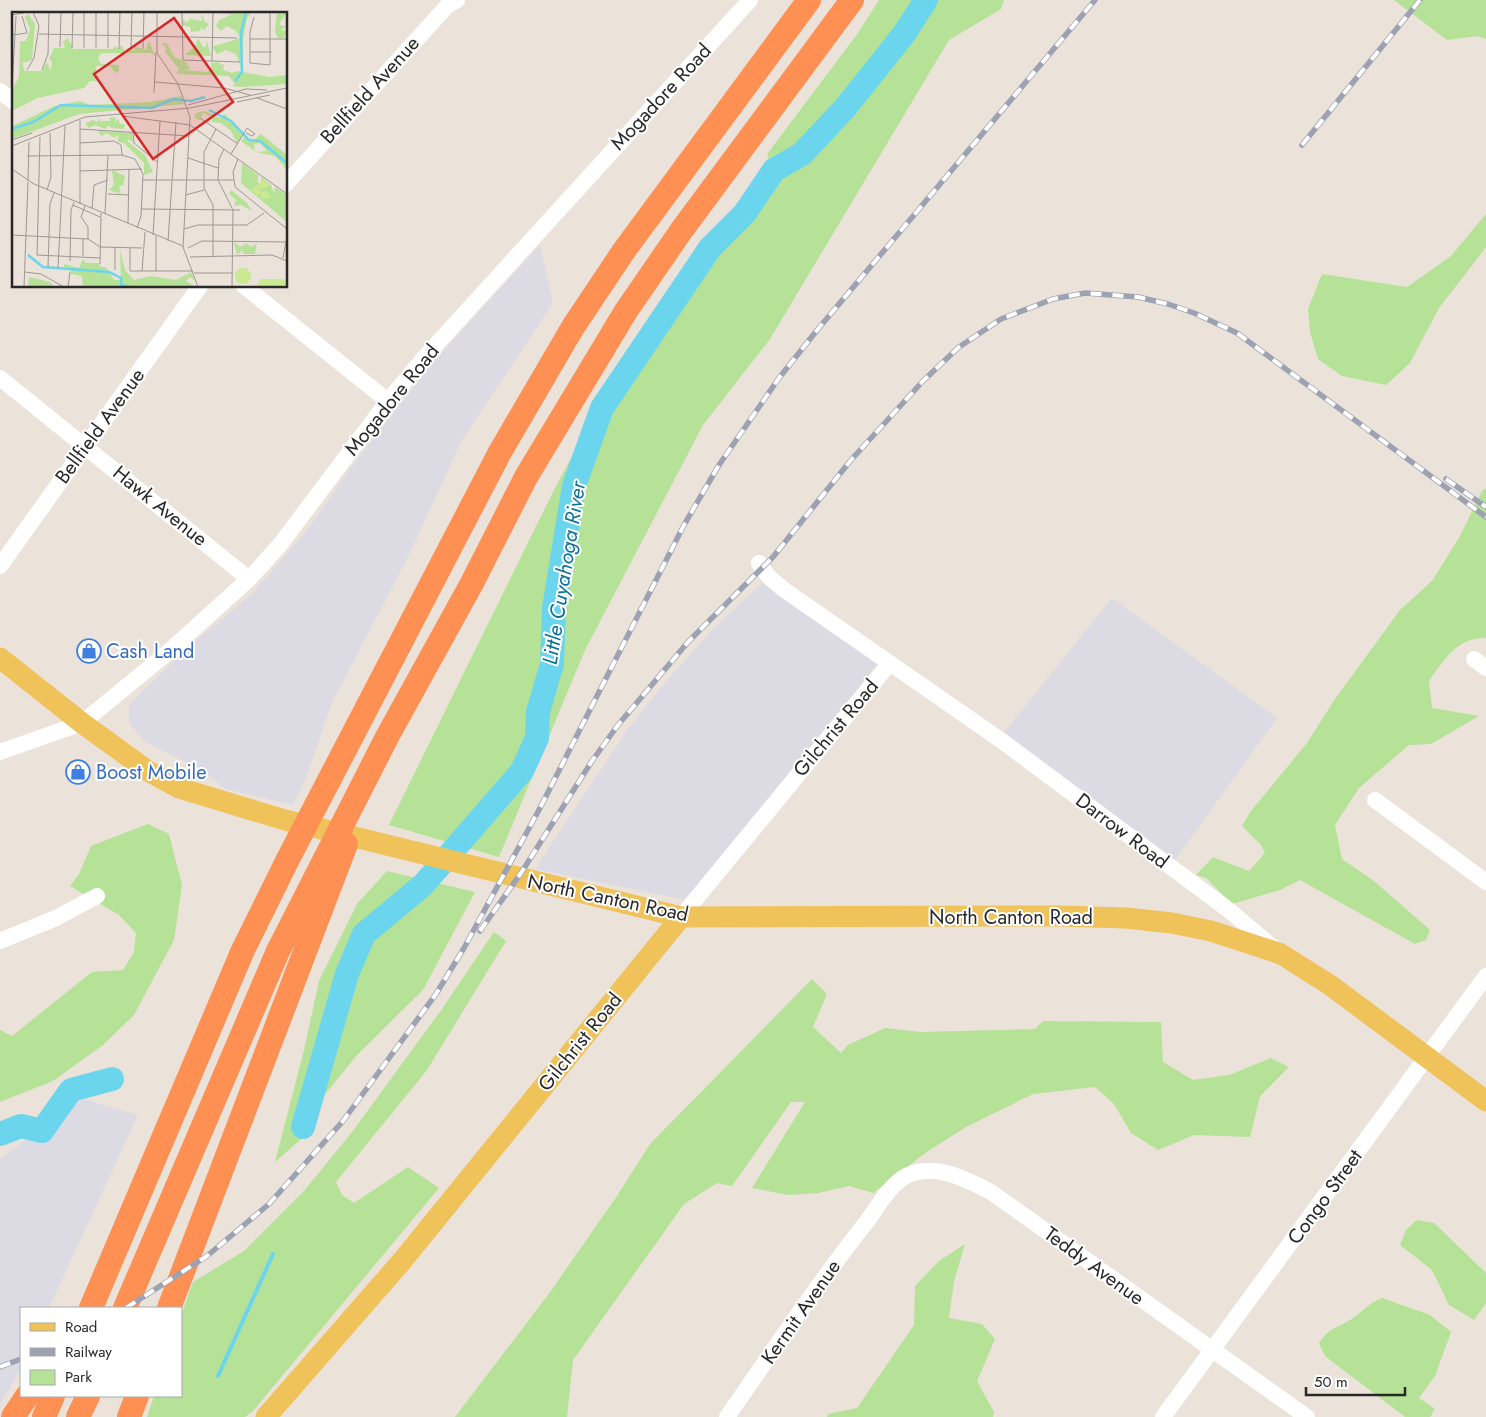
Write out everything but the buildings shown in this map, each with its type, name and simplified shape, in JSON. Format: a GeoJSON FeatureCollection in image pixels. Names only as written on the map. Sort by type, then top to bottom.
{"type":"FeatureCollection","features":[{"type":"Feature","properties":{"kind":"highway"},"geometry":{"type":"LineString","coordinates":[[76,1307],[102,1270],[136,1201],[243,950],[288,858],[505,444],[573,327],[623,252],[809,0]]}},
{"type":"Feature","properties":{"kind":"highway"},"geometry":{"type":"LineString","coordinates":[[125,1307],[278,951],[387,738],[472,583],[526,477],[626,310],[681,231],[852,0]]}},
{"type":"Feature","properties":{"kind":"highway"},"geometry":{"type":"LineString","coordinates":[[169,1307],[387,738]]}},
{"type":"Feature","properties":{"kind":"highway"},"geometry":{"type":"LineString","coordinates":[[91,1307],[102,1270]]}},
{"type":"Feature","properties":{"kind":"highway"},"geometry":{"type":"LineString","coordinates":[[13,1417],[26,1397]]}},
{"type":"Feature","properties":{"kind":"highway"},"geometry":{"type":"LineString","coordinates":[[44,1417],[53,1397]]}},
{"type":"Feature","properties":{"kind":"highway"},"geometry":{"type":"LineString","coordinates":[[78,1417],[88,1397]]}},
{"type":"Feature","properties":{"kind":"main road","name":"North Canton Road"},"geometry":{"type":"LineString","coordinates":[[0,658],[82,724],[148,771],[179,788],[285,820],[681,917],[1059,916],[1126,918],[1211,930],[1281,954]]}},
{"type":"Feature","properties":{"kind":"main road","name":"Gilchrist Road"},"geometry":{"type":"LineString","coordinates":[[266,1417],[414,1246],[681,917]]}},
{"type":"Feature","properties":{"kind":"main road","name":"Darrow Road"},"geometry":{"type":"LineString","coordinates":[[1281,954],[1330,985],[1486,1101]]}},
{"type":"Feature","properties":{"kind":"street","name":"Bellfield Avenue"},"geometry":{"type":"LineString","coordinates":[[288,182],[447,6],[457,0]]}},
{"type":"Feature","properties":{"kind":"street","name":"Mogadore Road"},"geometry":{"type":"LineString","coordinates":[[0,752],[82,724],[166,654],[249,579],[279,546],[388,401],[499,273],[750,0]]}},
{"type":"Feature","properties":{"kind":"street"},"geometry":{"type":"LineString","coordinates":[[0,91],[12,100]]}},
{"type":"Feature","properties":{"kind":"street","name":"Bellfield Avenue"},"geometry":{"type":"LineString","coordinates":[[0,566],[199,288]]}},
{"type":"Feature","properties":{"kind":"street"},"geometry":{"type":"LineString","coordinates":[[247,288],[388,401]]}},
{"type":"Feature","properties":{"kind":"street","name":"Hawk Avenue"},"geometry":{"type":"LineString","coordinates":[[0,378],[249,579]]}},
{"type":"Feature","properties":{"kind":"street","name":"Darrow Road"},"geometry":{"type":"LineString","coordinates":[[759,562],[768,576],[783,589],[1009,746],[1230,912],[1281,954]]}},
{"type":"Feature","properties":{"kind":"street","name":"Gilchrist Road"},"geometry":{"type":"LineString","coordinates":[[681,917],[890,664]]}},
{"type":"Feature","properties":{"kind":"street"},"geometry":{"type":"LineString","coordinates":[[1375,800],[1486,882]]}},
{"type":"Feature","properties":{"kind":"street"},"geometry":{"type":"LineString","coordinates":[[0,941],[56,918],[97,896]]}},
{"type":"Feature","properties":{"kind":"street","name":"Congo Street"},"geometry":{"type":"LineString","coordinates":[[1163,1417],[1486,976]]}},
{"type":"Feature","properties":{"kind":"street","name":"Teddy Avenue"},"geometry":{"type":"LineString","coordinates":[[877,1208],[899,1181],[916,1173],[942,1172],[972,1182],[1008,1204],[1307,1417]]}},
{"type":"Feature","properties":{"kind":"street","name":"Kermit Avenue"},"geometry":{"type":"LineString","coordinates":[[727,1417],[877,1208]]}},
{"type":"Feature","properties":{"kind":"shaded area"},"geometry":{"type":"Polygon","coordinates":[[[540,245],[553,303],[462,440],[407,559],[332,702],[306,778],[293,805],[226,789],[200,769],[145,742],[129,723],[129,704],[192,644],[252,594],[309,528],[349,470],[435,360],[540,245]]]}},
{"type":"Feature","properties":{"kind":"shaded area"},"geometry":{"type":"Polygon","coordinates":[[[762,583],[879,662],[686,900],[535,869],[627,730],[668,679],[714,628],[762,583]]]}},
{"type":"Feature","properties":{"kind":"shaded area"},"geometry":{"type":"Polygon","coordinates":[[[1112,598],[1277,718],[1170,867],[999,739],[1112,598]]]}},
{"type":"Feature","properties":{"kind":"shaded area"},"geometry":{"type":"Polygon","coordinates":[[[80,1098],[138,1115],[49,1307],[20,1307],[20,1371],[0,1404],[0,1159],[80,1098]]]}},
{"type":"Feature","properties":{"kind":"green space"},"geometry":{"type":"Polygon","coordinates":[[[879,0],[1004,0],[1001,9],[949,40],[770,339],[703,425],[585,650],[499,857],[389,825],[553,492],[617,372],[689,267],[770,162],[767,154],[858,33],[879,0]]]}},
{"type":"Feature","properties":{"kind":"green space"},"geometry":{"type":"Polygon","coordinates":[[[1394,0],[1486,0],[1486,39],[1477,36],[1447,40],[1394,0]]]}},
{"type":"Feature","properties":{"kind":"green space"},"geometry":{"type":"Polygon","coordinates":[[[1486,214],[1486,247],[1439,308],[1410,363],[1386,385],[1342,376],[1318,359],[1310,332],[1308,309],[1322,274],[1407,287],[1451,256],[1486,214]]]}},
{"type":"Feature","properties":{"kind":"green space"},"geometry":{"type":"Polygon","coordinates":[[[1486,488],[1486,638],[1467,641],[1452,651],[1429,681],[1432,708],[1479,716],[1431,744],[1409,745],[1359,788],[1335,825],[1342,859],[1374,881],[1430,930],[1426,940],[1415,944],[1300,880],[1280,890],[1232,904],[1206,878],[1196,875],[1213,857],[1249,871],[1265,853],[1261,845],[1242,826],[1251,811],[1307,743],[1335,699],[1400,610],[1432,581],[1460,536],[1482,491],[1486,488]]]}},
{"type":"Feature","properties":{"kind":"green space"},"geometry":{"type":"Polygon","coordinates":[[[148,824],[169,834],[182,885],[174,940],[134,1015],[103,1045],[53,1081],[0,1102],[0,1030],[12,1036],[92,972],[123,970],[134,952],[136,933],[119,915],[70,886],[79,874],[91,846],[148,824]]]}},
{"type":"Feature","properties":{"kind":"green space"},"geometry":{"type":"Polygon","coordinates":[[[387,871],[475,892],[423,990],[357,1055],[318,1103],[309,1132],[275,1162],[304,1050],[319,981],[357,904],[387,871]]]}},
{"type":"Feature","properties":{"kind":"green space"},"geometry":{"type":"Polygon","coordinates":[[[494,932],[506,941],[427,1070],[336,1182],[342,1195],[354,1203],[408,1167],[439,1188],[253,1411],[245,1417],[147,1417],[154,1397],[182,1397],[182,1313],[193,1282],[244,1251],[304,1191],[352,1132],[442,1009],[494,932]]]}},
{"type":"Feature","properties":{"kind":"green space"},"geometry":{"type":"Polygon","coordinates":[[[812,979],[827,994],[813,1027],[841,1053],[848,1045],[885,1028],[920,1032],[1035,1029],[1043,1021],[1161,1022],[1163,1062],[1193,1080],[1229,1075],[1271,1058],[1289,1067],[1260,1096],[1250,1137],[1194,1135],[1158,1150],[1131,1133],[1114,1104],[1095,1087],[1033,1094],[966,1127],[928,1151],[873,1193],[849,1186],[818,1193],[789,1195],[752,1188],[805,1102],[791,1102],[732,1186],[717,1183],[684,1204],[573,1360],[567,1417],[455,1417],[548,1295],[617,1196],[650,1144],[812,979]]]}},
{"type":"Feature","properties":{"kind":"green space"},"geometry":{"type":"Polygon","coordinates":[[[1417,1220],[1434,1223],[1486,1273],[1486,1303],[1474,1320],[1449,1305],[1432,1270],[1400,1245],[1406,1230],[1417,1220]]]}},
{"type":"Feature","properties":{"kind":"green space"},"geometry":{"type":"Polygon","coordinates":[[[965,1244],[954,1281],[949,1318],[982,1324],[995,1339],[977,1381],[994,1412],[993,1417],[827,1417],[828,1414],[857,1408],[914,1325],[915,1286],[939,1261],[965,1244]]]}},
{"type":"Feature","properties":{"kind":"green space"},"geometry":{"type":"Polygon","coordinates":[[[1382,1298],[1430,1315],[1451,1332],[1435,1376],[1419,1398],[1435,1409],[1430,1417],[1405,1417],[1325,1356],[1319,1343],[1330,1331],[1382,1298]]]}},
{"type":"Feature","properties":{"kind":"waterway","name":"Little Cuyahoga River"},"geometry":{"type":"LineString","coordinates":[[303,1127],[347,974],[364,934],[423,885],[522,771],[537,738],[538,712],[552,664],[554,608],[574,486],[602,408],[710,248],[745,213],[774,170],[802,154],[845,108],[904,34],[926,0]]}},
{"type":"Feature","properties":{"kind":"waterway","name":"Little Cuyahoga River"},"geometry":{"type":"LineString","coordinates":[[0,1134],[21,1126],[42,1131],[71,1090],[112,1079]]}},
{"type":"Feature","properties":{"kind":"waterway","name":"Little Cuyahoga River"},"geometry":{"type":"LineString","coordinates":[[303,1127],[304,1123]]}},
{"type":"Feature","properties":{"kind":"waterway","name":"Little Cuyahoga River"},"geometry":{"type":"LineString","coordinates":[[218,1376],[273,1254]]}},
{"type":"Feature","properties":{"kind":"railway"},"geometry":{"type":"LineString","coordinates":[[128,1307],[207,1256],[269,1204],[343,1121],[436,994],[464,948],[540,808],[684,525],[719,465],[779,378],[818,329],[1095,0]]}},
{"type":"Feature","properties":{"kind":"railway"},"geometry":{"type":"LineString","coordinates":[[1302,145],[1420,0]]}},
{"type":"Feature","properties":{"kind":"railway"},"geometry":{"type":"LineString","coordinates":[[480,931],[521,873],[592,761],[618,725],[688,642],[773,557],[851,460],[923,381],[959,347],[1001,319],[1053,299],[1085,293],[1138,297],[1168,304],[1194,313],[1237,333],[1486,517]]}},
{"type":"Feature","properties":{"kind":"railway"},"geometry":{"type":"LineString","coordinates":[[1446,479],[1486,507]]}},
{"type":"Feature","properties":{"kind":"railway"},"geometry":{"type":"LineString","coordinates":[[0,1367],[20,1359]]}},
{"type":"Feature","properties":{"kind":"place","name":"Cash Land"},"geometry":{"type":"Point","coordinates":[89,651]}},
{"type":"Feature","properties":{"kind":"place","name":"Boost Mobile"},"geometry":{"type":"Point","coordinates":[78,772]}}]}
